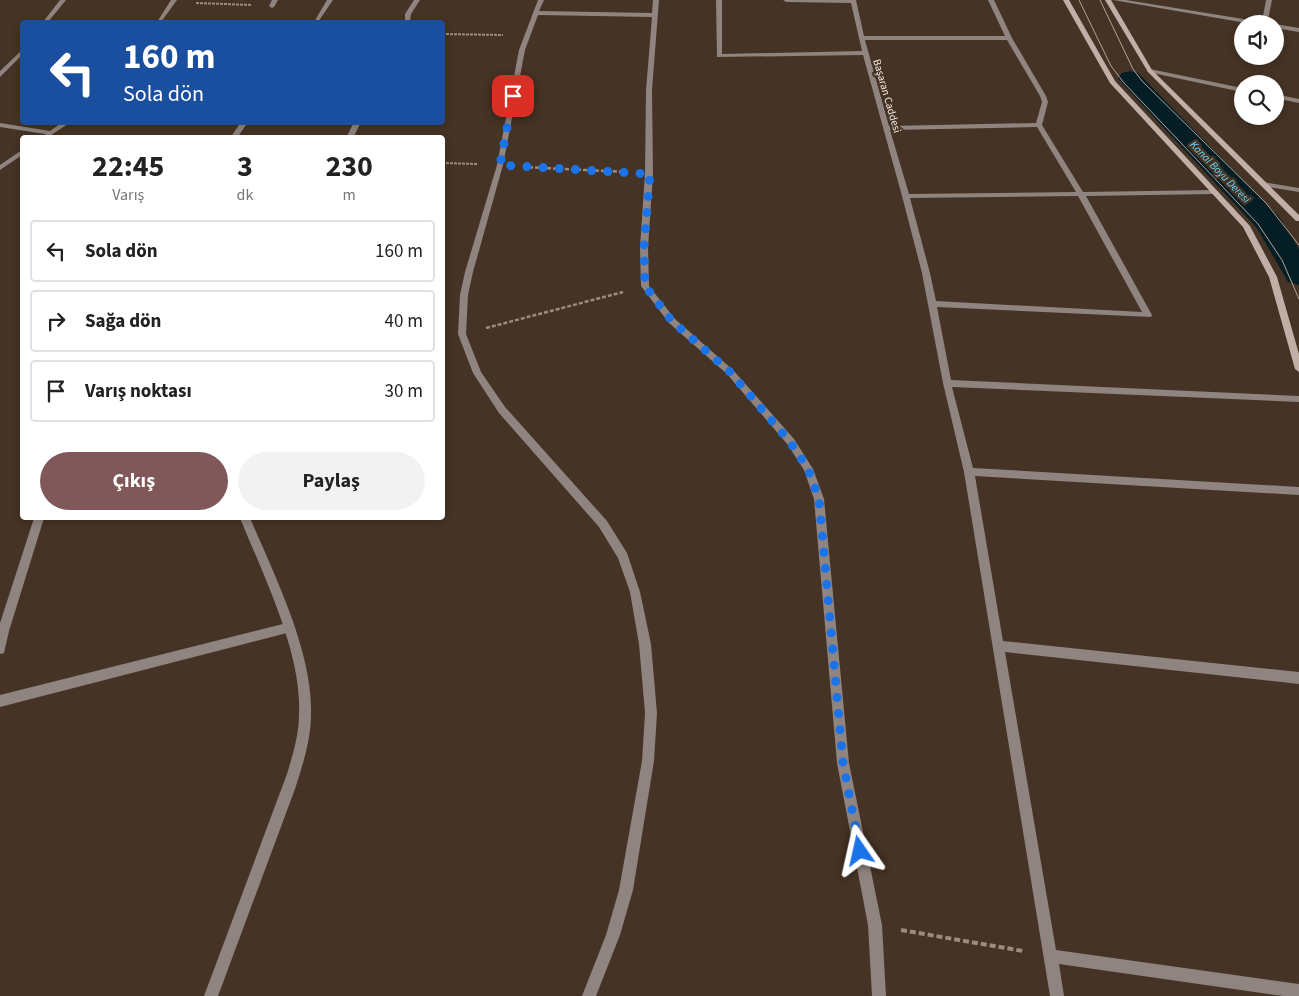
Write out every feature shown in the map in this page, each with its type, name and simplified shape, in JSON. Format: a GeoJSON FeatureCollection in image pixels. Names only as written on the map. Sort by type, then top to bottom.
{"type":"FeatureCollection","features":[{"type":"Feature","properties":{"kind":"main road"},"geometry":{"type":"LineString","coordinates":[[1066,0],[1112,82],[1246,226],[1273,277],[1299,369]]}},
{"type":"Feature","properties":{"kind":"main road"},"geometry":{"type":"LineString","coordinates":[[1108,0],[1150,71],[1207,130],[1265,184],[1299,219]]}},
{"type":"Feature","properties":{"kind":"street"},"geometry":{"type":"LineString","coordinates":[[47,20],[63,0]]}},
{"type":"Feature","properties":{"kind":"street"},"geometry":{"type":"LineString","coordinates":[[317,20],[330,0]]}},
{"type":"Feature","properties":{"kind":"street"},"geometry":{"type":"LineString","coordinates":[[407,20],[408,14],[418,0]]}},
{"type":"Feature","properties":{"kind":"street"},"geometry":{"type":"LineString","coordinates":[[541,0],[526,35],[500,165],[468,280],[463,305],[462,334],[477,373],[502,410],[604,524],[618,548],[635,592],[644,635],[651,712],[648,761],[626,890],[613,935],[589,996]]}},
{"type":"Feature","properties":{"kind":"street"},"geometry":{"type":"LineString","coordinates":[[656,0],[649,90],[650,174],[644,247],[645,286],[672,321],[730,372],[790,442],[808,469],[819,499],[843,763],[876,925],[879,996]]}},
{"type":"Feature","properties":{"kind":"street"},"geometry":{"type":"LineString","coordinates":[[719,0],[719,56],[865,53]]}},
{"type":"Feature","properties":{"kind":"street"},"geometry":{"type":"LineString","coordinates":[[786,0],[853,0]]}},
{"type":"Feature","properties":{"kind":"street","name":"Başaran Caddesi"},"geometry":{"type":"LineString","coordinates":[[853,0],[861,38],[906,196],[933,304],[948,383],[969,472],[1057,996]]}},
{"type":"Feature","properties":{"kind":"street"},"geometry":{"type":"LineString","coordinates":[[933,304],[1148,316],[1081,194],[1038,125],[1045,102],[1043,96],[1009,38],[991,0]]}},
{"type":"Feature","properties":{"kind":"street"},"geometry":{"type":"LineString","coordinates":[[1116,0],[1234,19]]}},
{"type":"Feature","properties":{"kind":"street"},"geometry":{"type":"LineString","coordinates":[[1266,15],[1269,0]]}},
{"type":"Feature","properties":{"kind":"street"},"geometry":{"type":"LineString","coordinates":[[160,20],[173,1]]}},
{"type":"Feature","properties":{"kind":"street"},"geometry":{"type":"LineString","coordinates":[[535,13],[654,15]]}},
{"type":"Feature","properties":{"kind":"street"},"geometry":{"type":"LineString","coordinates":[[1284,28],[1299,30]]}},
{"type":"Feature","properties":{"kind":"street"},"geometry":{"type":"LineString","coordinates":[[861,38],[1009,38]]}},
{"type":"Feature","properties":{"kind":"street"},"geometry":{"type":"LineString","coordinates":[[0,75],[20,54]]}},
{"type":"Feature","properties":{"kind":"street"},"geometry":{"type":"LineString","coordinates":[[1150,71],[1234,88]]}},
{"type":"Feature","properties":{"kind":"street"},"geometry":{"type":"LineString","coordinates":[[1284,98],[1299,101]]}},
{"type":"Feature","properties":{"kind":"street"},"geometry":{"type":"LineString","coordinates":[[0,125],[52,133]]}},
{"type":"Feature","properties":{"kind":"street"},"geometry":{"type":"LineString","coordinates":[[49,135],[64,125]]}},
{"type":"Feature","properties":{"kind":"street"},"geometry":{"type":"LineString","coordinates":[[886,128],[1038,125]]}},
{"type":"Feature","properties":{"kind":"street"},"geometry":{"type":"LineString","coordinates":[[0,168],[20,153]]}},
{"type":"Feature","properties":{"kind":"street"},"geometry":{"type":"LineString","coordinates":[[1265,184],[1299,190]]}},
{"type":"Feature","properties":{"kind":"street"},"geometry":{"type":"LineString","coordinates":[[906,196],[1215,192]]}},
{"type":"Feature","properties":{"kind":"street"},"geometry":{"type":"LineString","coordinates":[[948,383],[1299,399]]}},
{"type":"Feature","properties":{"kind":"street"},"geometry":{"type":"LineString","coordinates":[[969,472],[1299,491]]}},
{"type":"Feature","properties":{"kind":"street"},"geometry":{"type":"LineString","coordinates":[[0,649],[3,631],[38,520]]}},
{"type":"Feature","properties":{"kind":"street"},"geometry":{"type":"LineString","coordinates":[[211,996],[263,861],[296,768],[306,728],[305,696],[287,628],[246,520]]}},
{"type":"Feature","properties":{"kind":"street"},"geometry":{"type":"LineString","coordinates":[[0,701],[287,628]]}},
{"type":"Feature","properties":{"kind":"street"},"geometry":{"type":"LineString","coordinates":[[999,646],[1299,678]]}},
{"type":"Feature","properties":{"kind":"street"},"geometry":{"type":"LineString","coordinates":[[1050,956],[1299,991]]}},
{"type":"Feature","properties":{"kind":"path"},"geometry":{"type":"LineString","coordinates":[[173,1],[273,3]]}},
{"type":"Feature","properties":{"kind":"path"},"geometry":{"type":"LineString","coordinates":[[445,34],[526,35]]}},
{"type":"Feature","properties":{"kind":"path"},"geometry":{"type":"LineString","coordinates":[[445,163],[650,174]]}},
{"type":"Feature","properties":{"kind":"path"},"geometry":{"type":"LineString","coordinates":[[462,334],[645,286]]}},
{"type":"Feature","properties":{"kind":"path"},"geometry":{"type":"LineString","coordinates":[[876,925],[1050,956]]}},
{"type":"Feature","properties":{"kind":"waterway","name":"Kanal Boyu Deresi"},"geometry":{"type":"LineString","coordinates":[[1130,78],[1269,223],[1299,275]]}},
{"type":"Feature","properties":{"kind":"tram line"},"geometry":{"type":"LineString","coordinates":[[1079,0],[1111,66],[1124,83],[1258,224],[1282,260],[1299,299]]}},
{"type":"Feature","properties":{"kind":"tram line"},"geometry":{"type":"LineString","coordinates":[[1100,0],[1133,69],[1142,81],[1266,203],[1299,245]]}},
{"type":"Feature","properties":{"kind":"route"},"geometry":{"type":"LineString","coordinates":[[513,96],[500,165],[650,174],[644,247],[645,286],[672,321],[730,372],[790,442],[808,469],[819,499],[826,558],[832,654],[843,763],[860,851]]}}]}
